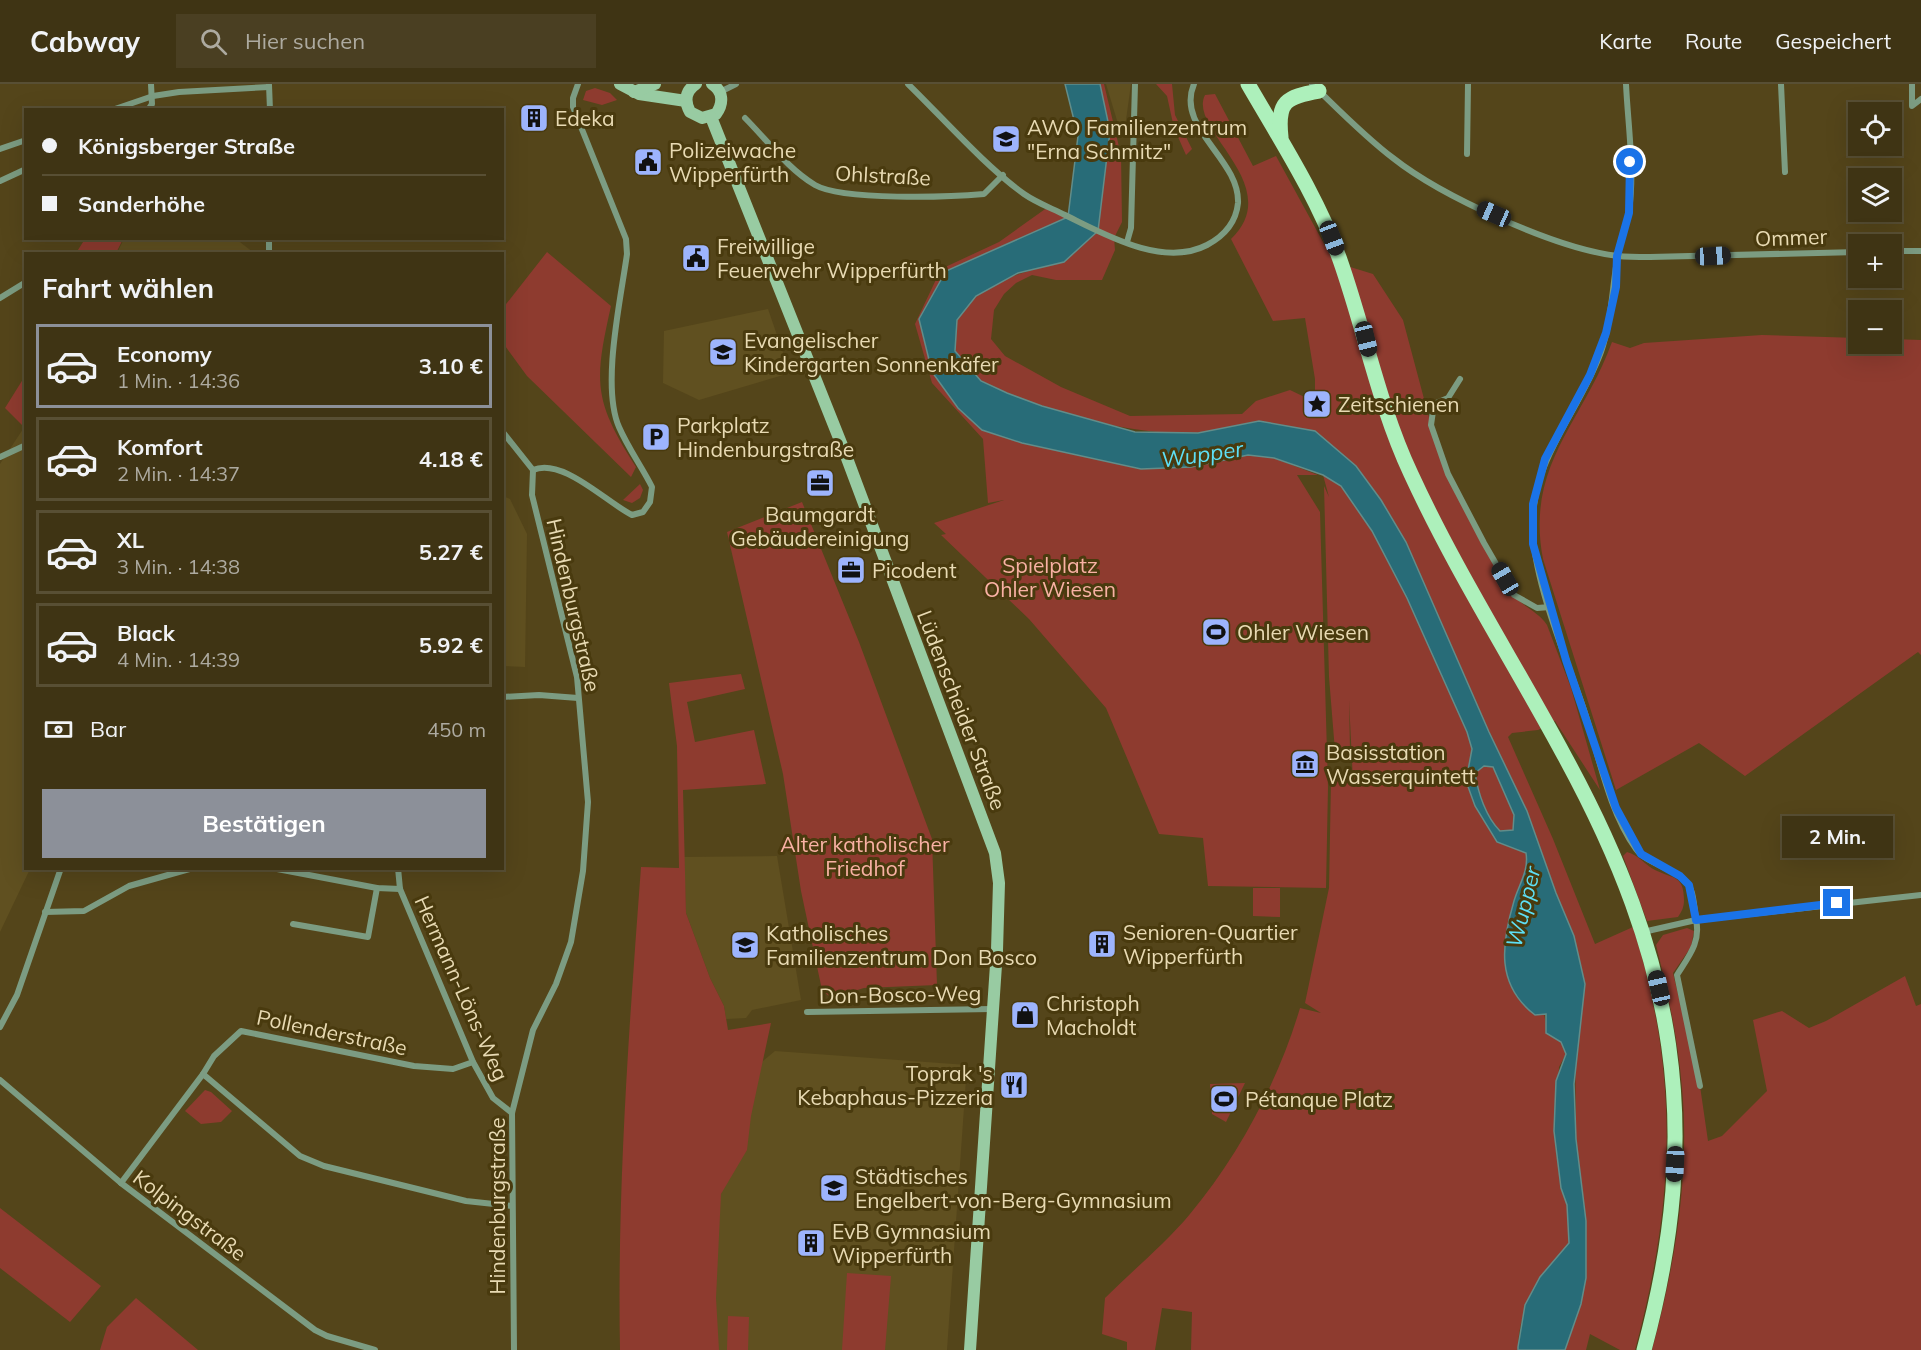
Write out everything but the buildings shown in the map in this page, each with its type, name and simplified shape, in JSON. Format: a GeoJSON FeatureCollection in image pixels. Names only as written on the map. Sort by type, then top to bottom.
{"type":"FeatureCollection","features":[{"type":"Feature","properties":{"kind":"main road"},"geometry":{"type":"LineString","coordinates":[[620,84],[634,92],[686,101]]}},
{"type":"Feature","properties":{"kind":"main road"},"geometry":{"type":"LineString","coordinates":[[634,92],[655,84]]}},
{"type":"Feature","properties":{"kind":"main road"},"geometry":{"type":"LineString","coordinates":[[696,84],[688,91],[686,101],[693,115],[702,118],[711,117],[720,109],[716,88]]}},
{"type":"Feature","properties":{"kind":"main road"},"geometry":{"type":"LineString","coordinates":[[1248,84],[1308,190],[1339,258],[1360,318],[1394,437],[1448,550],[1579,782],[1620,869],[1643,932],[1664,1010],[1676,1125],[1670,1221],[1654,1310],[1644,1350]]}},
{"type":"Feature","properties":{"kind":"main road"},"geometry":{"type":"LineString","coordinates":[[1282,143],[1279,118],[1285,103],[1295,96],[1316,88]]}},
{"type":"Feature","properties":{"kind":"main road","name":"Lüdenscheider Straße"},"geometry":{"type":"LineString","coordinates":[[711,117],[845,453],[995,853],[999,895],[970,1350]]}},
{"type":"Feature","properties":{"kind":"street"},"geometry":{"type":"LineString","coordinates":[[149,108],[153,96],[151,84]]}},
{"type":"Feature","properties":{"kind":"street"},"geometry":{"type":"LineString","coordinates":[[504,434],[532,470],[544,467],[560,469],[632,515],[643,512],[652,495],[652,487],[619,426],[615,412],[613,360],[627,254],[626,239],[573,107],[573,98],[578,84]]}},
{"type":"Feature","properties":{"kind":"street"},"geometry":{"type":"LineString","coordinates":[[716,88],[736,84]]}},
{"type":"Feature","properties":{"kind":"street"},"geometry":{"type":"LineString","coordinates":[[908,84],[1024,194],[1109,237],[1163,252],[1190,252],[1218,239],[1234,217],[1238,200],[1236,188],[1191,110],[1190,95],[1194,84]]}},
{"type":"Feature","properties":{"kind":"street"},"geometry":{"type":"LineString","coordinates":[[1127,242],[1131,228],[1135,84]]}},
{"type":"Feature","properties":{"kind":"street"},"geometry":{"type":"LineString","coordinates":[[1467,154],[1468,84]]}},
{"type":"Feature","properties":{"kind":"street"},"geometry":{"type":"LineString","coordinates":[[1626,84],[1632,182],[1629,213],[1617,256],[1612,306],[1600,352],[1548,453],[1536,490],[1532,517],[1533,544],[1550,607],[1609,789],[1625,828],[1641,854],[1680,876],[1689,885],[1698,931],[1695,948],[1677,975],[1700,1086]]}},
{"type":"Feature","properties":{"kind":"street"},"geometry":{"type":"LineString","coordinates":[[1781,84],[1785,172]]}},
{"type":"Feature","properties":{"kind":"street"},"geometry":{"type":"LineString","coordinates":[[1912,84],[1912,106],[1921,99]]}},
{"type":"Feature","properties":{"kind":"street"},"geometry":{"type":"LineString","coordinates":[[118,108],[153,96],[269,86],[270,108]]}},
{"type":"Feature","properties":{"kind":"street","name":"Ommer"},"geometry":{"type":"LineString","coordinates":[[1316,88],[1385,152],[1428,183],[1535,232],[1583,249],[1617,256],[1692,257],[1848,252]]}},
{"type":"Feature","properties":{"kind":"street","name":"Ohlstraße"},"geometry":{"type":"LineString","coordinates":[[746,118],[793,168],[826,190],[853,194],[973,195],[984,194],[1003,175]]}},
{"type":"Feature","properties":{"kind":"street"},"geometry":{"type":"LineString","coordinates":[[0,149],[24,141]]}},
{"type":"Feature","properties":{"kind":"street"},"geometry":{"type":"LineString","coordinates":[[0,181],[24,170]]}},
{"type":"Feature","properties":{"kind":"street"},"geometry":{"type":"LineString","coordinates":[[1902,251],[1921,251]]}},
{"type":"Feature","properties":{"kind":"street"},"geometry":{"type":"LineString","coordinates":[[0,298],[24,283]]}},
{"type":"Feature","properties":{"kind":"street"},"geometry":{"type":"LineString","coordinates":[[1460,379],[1448,398],[1434,404],[1431,425],[1448,474],[1514,595],[1537,608],[1550,607]]}},
{"type":"Feature","properties":{"kind":"street"},"geometry":{"type":"LineString","coordinates":[[0,457],[24,446]]}},
{"type":"Feature","properties":{"kind":"street","name":"Hindenburgstraße"},"geometry":{"type":"LineString","coordinates":[[514,1350],[512,1113],[532,1030],[556,984],[571,942],[584,871],[588,802],[572,654],[532,495],[532,470]]}},
{"type":"Feature","properties":{"kind":"street"},"geometry":{"type":"LineString","coordinates":[[504,696],[539,695],[578,698]]}},
{"type":"Feature","properties":{"kind":"street"},"geometry":{"type":"LineString","coordinates":[[0,1027],[17,995],[60,870]]}},
{"type":"Feature","properties":{"kind":"street"},"geometry":{"type":"LineString","coordinates":[[45,912],[84,911],[129,886],[186,870]]}},
{"type":"Feature","properties":{"kind":"street"},"geometry":{"type":"LineString","coordinates":[[282,870],[377,888],[400,889]]}},
{"type":"Feature","properties":{"kind":"street","name":"Hermann-Löns-Weg"},"geometry":{"type":"LineString","coordinates":[[398,870],[400,889],[473,1062],[493,1098],[512,1113]]}},
{"type":"Feature","properties":{"kind":"street"},"geometry":{"type":"LineString","coordinates":[[293,924],[368,937],[377,888]]}},
{"type":"Feature","properties":{"kind":"street"},"geometry":{"type":"LineString","coordinates":[[1643,932],[1696,920],[1921,895]]}},
{"type":"Feature","properties":{"kind":"street","name":"Don-Bosco-Weg"},"geometry":{"type":"LineString","coordinates":[[807,1012],[993,1009]]}},
{"type":"Feature","properties":{"kind":"street","name":"Pollenderstraße"},"geometry":{"type":"LineString","coordinates":[[203,1074],[214,1056],[241,1030],[414,1066],[453,1069],[473,1062]]}},
{"type":"Feature","properties":{"kind":"street"},"geometry":{"type":"LineString","coordinates":[[121,1183],[203,1074],[300,1156],[324,1166],[466,1201],[512,1206]]}},
{"type":"Feature","properties":{"kind":"street","name":"Kolpingstraße"},"geometry":{"type":"LineString","coordinates":[[0,1080],[121,1183],[315,1330],[327,1336],[375,1350]]}},
{"type":"Feature","properties":{"kind":"shaded area"},"geometry":{"type":"Polygon","coordinates":[[[1106,84],[1131,84],[1125,127],[1119,127],[1106,84]]]}},
{"type":"Feature","properties":{"kind":"shaded area"},"geometry":{"type":"Polygon","coordinates":[[[124,240],[237,240],[253,252],[118,252],[124,240]]]}},
{"type":"Feature","properties":{"kind":"shaded area","name":"Evangelischer Kindergarten Sonnenkäfer"},"geometry":{"type":"Polygon","coordinates":[[[768,309],[790,373],[699,400],[663,383],[664,331],[768,309]]]}},
{"type":"Feature","properties":{"kind":"shaded area"},"geometry":{"type":"Polygon","coordinates":[[[24,428],[24,870],[30,870],[0,932],[0,464],[24,428]]]}},
{"type":"Feature","properties":{"kind":"shaded area"},"geometry":{"type":"Polygon","coordinates":[[[504,496],[510,499],[527,534],[525,667],[504,666],[504,496]]]}},
{"type":"Feature","properties":{"kind":"shaded area","name":"Katholisches Familienzentrum Don Bosco"},"geometry":{"type":"Polygon","coordinates":[[[777,856],[801,1000],[752,1010],[746,1018],[726,1019],[724,1006],[710,978],[686,913],[684,857],[777,856]]]}},
{"type":"Feature","properties":{"kind":"shaded area","name":"Städtisches Engelbert-von-Berg-Gymnasium"},"geometry":{"type":"Polygon","coordinates":[[[775,1051],[967,1065],[947,1350],[711,1350],[709,1251],[746,1075],[775,1051]]]}},
{"type":"Feature","properties":{"kind":"green space"},"geometry":{"type":"Polygon","coordinates":[[[1100,84],[1104,84],[1121,155],[1122,222],[1114,238],[1115,250],[1102,280],[1056,280],[1032,275],[1016,283],[1004,294],[994,310],[991,339],[1005,356],[1061,387],[1130,416],[1242,414],[1256,401],[1290,390],[1315,402],[1315,379],[1305,318],[1273,321],[1231,239],[1245,219],[1248,199],[1243,179],[1209,125],[1203,109],[1205,95],[1215,94],[1253,166],[1276,156],[1334,262],[1373,274],[1403,320],[1431,425],[1448,474],[1514,595],[1547,625],[1571,688],[1600,790],[1555,721],[1538,730],[1512,733],[1508,737],[1553,839],[1595,944],[1633,927],[1659,1035],[1665,1087],[1667,1138],[1664,1190],[1658,1242],[1635,1350],[1620,1350],[1590,1334],[1586,1350],[1565,1350],[1581,1304],[1586,1221],[1576,1139],[1574,936],[1527,811],[1497,749],[1476,772],[1484,766],[1493,767],[1514,815],[1514,830],[1500,831],[1495,825],[1483,804],[1475,773],[1466,782],[1497,842],[1526,852],[1528,866],[1520,886],[1548,1035],[1561,1042],[1566,1054],[1559,1067],[1555,1143],[1561,1188],[1567,1205],[1569,1243],[1533,1292],[1522,1319],[1518,1350],[1191,1350],[1192,1312],[1162,1308],[1155,1350],[1127,1350],[1127,1342],[1102,1334],[1105,1298],[1190,1214],[1241,1142],[1280,1063],[1300,1008],[1321,1013],[1305,1003],[1329,888],[1331,781],[1353,782],[1349,700],[1350,750],[1335,751],[1329,677],[1324,486],[1329,497],[1323,475],[1329,478],[1259,421],[1220,430],[1172,433],[1146,431],[1086,420],[1029,403],[983,382],[971,372],[955,351],[958,318],[978,295],[991,286],[1019,274],[1064,262],[1110,131],[1100,84]]]}},
{"type":"Feature","properties":{"kind":"green space"},"geometry":{"type":"Polygon","coordinates":[[[1156,84],[1172,84],[1175,115],[1192,149],[1186,155],[1174,128],[1167,96],[1156,84]]]}},
{"type":"Feature","properties":{"kind":"green space"},"geometry":{"type":"Polygon","coordinates":[[[595,88],[610,93],[617,100],[602,105],[583,100],[586,91],[595,88]]]}},
{"type":"Feature","properties":{"kind":"green space","name":"Spielplatz Ohler Wiesen"},"geometry":{"type":"Polygon","coordinates":[[[1048,207],[1068,217],[996,250],[919,319],[1022,443],[1141,469],[1191,467],[1248,455],[1274,458],[1318,475],[1297,475],[1320,512],[1328,787],[1326,888],[1208,886],[1203,838],[1159,834],[1106,708],[1029,619],[941,535],[946,534],[934,523],[1004,500],[988,503],[983,439],[932,383],[915,324],[941,269],[999,242],[1048,207]]]}},
{"type":"Feature","properties":{"kind":"green space"},"geometry":{"type":"Polygon","coordinates":[[[84,240],[122,240],[116,252],[77,252],[84,240]]]}},
{"type":"Feature","properties":{"kind":"green space"},"geometry":{"type":"Polygon","coordinates":[[[547,252],[611,306],[602,354],[601,390],[612,424],[636,467],[631,477],[527,376],[504,344],[504,307],[547,252]]]}},
{"type":"Feature","properties":{"kind":"green space"},"geometry":{"type":"Polygon","coordinates":[[[1762,335],[1848,338],[1848,354],[1902,354],[1902,339],[1921,340],[1921,655],[1918,652],[1745,776],[1699,743],[1616,790],[1543,559],[1540,526],[1542,497],[1549,470],[1612,342],[1630,348],[1644,343],[1762,335]]]}},
{"type":"Feature","properties":{"kind":"green space"},"geometry":{"type":"Polygon","coordinates":[[[24,378],[23,426],[5,408],[24,378]]]}},
{"type":"Feature","properties":{"kind":"green space"},"geometry":{"type":"Polygon","coordinates":[[[640,484],[643,490],[640,498],[632,503],[623,500],[640,484]]]}},
{"type":"Feature","properties":{"kind":"green space","name":"Alter katholischer Friedhof"},"geometry":{"type":"Polygon","coordinates":[[[802,502],[859,642],[932,839],[937,985],[864,988],[831,998],[822,990],[801,891],[783,774],[727,532],[802,502]]]}},
{"type":"Feature","properties":{"kind":"green space"},"geometry":{"type":"Polygon","coordinates":[[[741,674],[745,689],[687,702],[695,742],[754,730],[766,784],[683,790],[686,913],[710,978],[724,1006],[728,1030],[771,1023],[751,1116],[747,1150],[721,1194],[716,1298],[719,1350],[620,1350],[622,1169],[641,867],[679,868],[677,746],[669,683],[741,674]]]}},
{"type":"Feature","properties":{"kind":"green space"},"geometry":{"type":"Polygon","coordinates":[[[1627,852],[1635,855],[1655,870],[1680,882],[1684,902],[1678,917],[1647,921],[1623,856],[1627,852]]]}},
{"type":"Feature","properties":{"kind":"green space"},"geometry":{"type":"Polygon","coordinates":[[[1253,888],[1280,888],[1280,917],[1253,916],[1253,888]]]}},
{"type":"Feature","properties":{"kind":"green space"},"geometry":{"type":"Polygon","coordinates":[[[1687,928],[1694,931],[1691,947],[1673,973],[1700,1086],[1708,1141],[1722,1136],[1767,1091],[1753,1020],[1782,1011],[1809,1028],[1826,1021],[1905,976],[1916,1006],[1921,1004],[1921,1350],[1652,1350],[1674,1253],[1684,1154],[1684,1121],[1678,1052],[1656,945],[1663,935],[1687,928]]]}},
{"type":"Feature","properties":{"kind":"green space","name":"Pétanque Platz"},"geometry":{"type":"Polygon","coordinates":[[[1245,1083],[1226,1122],[1212,1114],[1210,1084],[1245,1083]]]}},
{"type":"Feature","properties":{"kind":"green space"},"geometry":{"type":"Polygon","coordinates":[[[205,1090],[211,1092],[232,1111],[221,1122],[201,1124],[185,1111],[205,1090]]]}},
{"type":"Feature","properties":{"kind":"green space"},"geometry":{"type":"Polygon","coordinates":[[[0,1208],[101,1286],[70,1322],[0,1268],[0,1208]]]}},
{"type":"Feature","properties":{"kind":"green space"},"geometry":{"type":"Polygon","coordinates":[[[847,1273],[891,1276],[885,1350],[842,1350],[847,1273]]]}},
{"type":"Feature","properties":{"kind":"green space"},"geometry":{"type":"Polygon","coordinates":[[[136,1298],[198,1350],[100,1350],[107,1327],[136,1298]]]}},
{"type":"Feature","properties":{"kind":"green space"},"geometry":{"type":"Polygon","coordinates":[[[728,1316],[749,1317],[748,1350],[727,1350],[728,1316]]]}},
{"type":"Feature","properties":{"kind":"water","name":"Wupper"},"geometry":{"type":"Polygon","coordinates":[[[1065,84],[1100,84],[1110,131],[1098,231],[1064,262],[1018,273],[976,296],[957,320],[955,351],[981,381],[1007,393],[1042,406],[1135,432],[1198,433],[1259,421],[1315,431],[1356,466],[1381,500],[1406,542],[1489,732],[1527,811],[1574,936],[1585,984],[1574,1084],[1576,1139],[1586,1221],[1586,1278],[1581,1304],[1565,1350],[1518,1350],[1525,1305],[1540,1277],[1569,1243],[1567,1205],[1561,1188],[1554,1131],[1556,1081],[1566,1054],[1561,1042],[1546,1033],[1546,1014],[1535,1015],[1513,991],[1505,963],[1506,933],[1514,901],[1525,872],[1526,853],[1497,842],[1475,806],[1466,781],[1472,749],[1467,732],[1407,598],[1372,531],[1341,486],[1323,475],[1274,458],[1248,455],[1191,467],[1141,469],[1022,443],[982,430],[958,408],[932,372],[919,319],[946,271],[1068,217],[1078,136],[1065,84]],[[1484,766],[1475,773],[1478,789],[1487,812],[1500,831],[1513,830],[1514,815],[1493,767],[1484,766]]]}},
{"type":"Feature","properties":{"kind":"place","name":"Edeka"},"geometry":{"type":"Point","coordinates":[534,118]}},
{"type":"Feature","properties":{"kind":"place","name":"AWO Familienzentrum \"Erna Schmitz\""},"geometry":{"type":"Point","coordinates":[1006,139]}},
{"type":"Feature","properties":{"kind":"place","name":"Polizeiwache Wipperfürth"},"geometry":{"type":"Point","coordinates":[648,162]}},
{"type":"Feature","properties":{"kind":"place","name":"Freiwillige Feuerwehr Wipperfürth"},"geometry":{"type":"Point","coordinates":[696,258]}},
{"type":"Feature","properties":{"kind":"place","name":"Evangelischer Kindergarten Sonnenkäfer"},"geometry":{"type":"Point","coordinates":[723,352]}},
{"type":"Feature","properties":{"kind":"place","name":"Zeitschienen"},"geometry":{"type":"Point","coordinates":[1317,404]}},
{"type":"Feature","properties":{"kind":"place","name":"Parkplatz Hindenburgstraße"},"geometry":{"type":"Point","coordinates":[656,437]}},
{"type":"Feature","properties":{"kind":"place","name":"Baumgardt Gebäudereinigung"},"geometry":{"type":"Point","coordinates":[820,483]}},
{"type":"Feature","properties":{"kind":"place","name":"Picodent"},"geometry":{"type":"Point","coordinates":[851,570]}},
{"type":"Feature","properties":{"kind":"place","name":"Ohler Wiesen"},"geometry":{"type":"Point","coordinates":[1216,632]}},
{"type":"Feature","properties":{"kind":"place","name":"Basisstation Wasserquintett"},"geometry":{"type":"Point","coordinates":[1305,764]}},
{"type":"Feature","properties":{"kind":"place","name":"Senioren-Quartier Wipperfürth"},"geometry":{"type":"Point","coordinates":[1102,944]}},
{"type":"Feature","properties":{"kind":"place","name":"Katholisches Familienzentrum Don Bosco"},"geometry":{"type":"Point","coordinates":[745,945]}},
{"type":"Feature","properties":{"kind":"place","name":"Christoph Macholdt"},"geometry":{"type":"Point","coordinates":[1025,1015]}},
{"type":"Feature","properties":{"kind":"place","name":"Toprak 's Kebaphaus-Pizzeria"},"geometry":{"type":"Point","coordinates":[1014,1085]}},
{"type":"Feature","properties":{"kind":"place","name":"Pétanque Platz"},"geometry":{"type":"Point","coordinates":[1224,1099]}},
{"type":"Feature","properties":{"kind":"place","name":"Städtisches Engelbert-von-Berg-Gymnasium"},"geometry":{"type":"Point","coordinates":[834,1188]}},
{"type":"Feature","properties":{"kind":"place","name":"EvB Gymnasium Wipperfürth"},"geometry":{"type":"Point","coordinates":[811,1243]}},
{"type":"Feature","properties":{"kind":"route"},"geometry":{"type":"LineString","coordinates":[[1630,162],[1632,182],[1629,213],[1617,256],[1616,287],[1606,333],[1590,375],[1545,459],[1536,490],[1532,517],[1533,544],[1541,577],[1609,789],[1625,828],[1641,854],[1680,876],[1689,885],[1696,920],[1837,903]]}}]}
